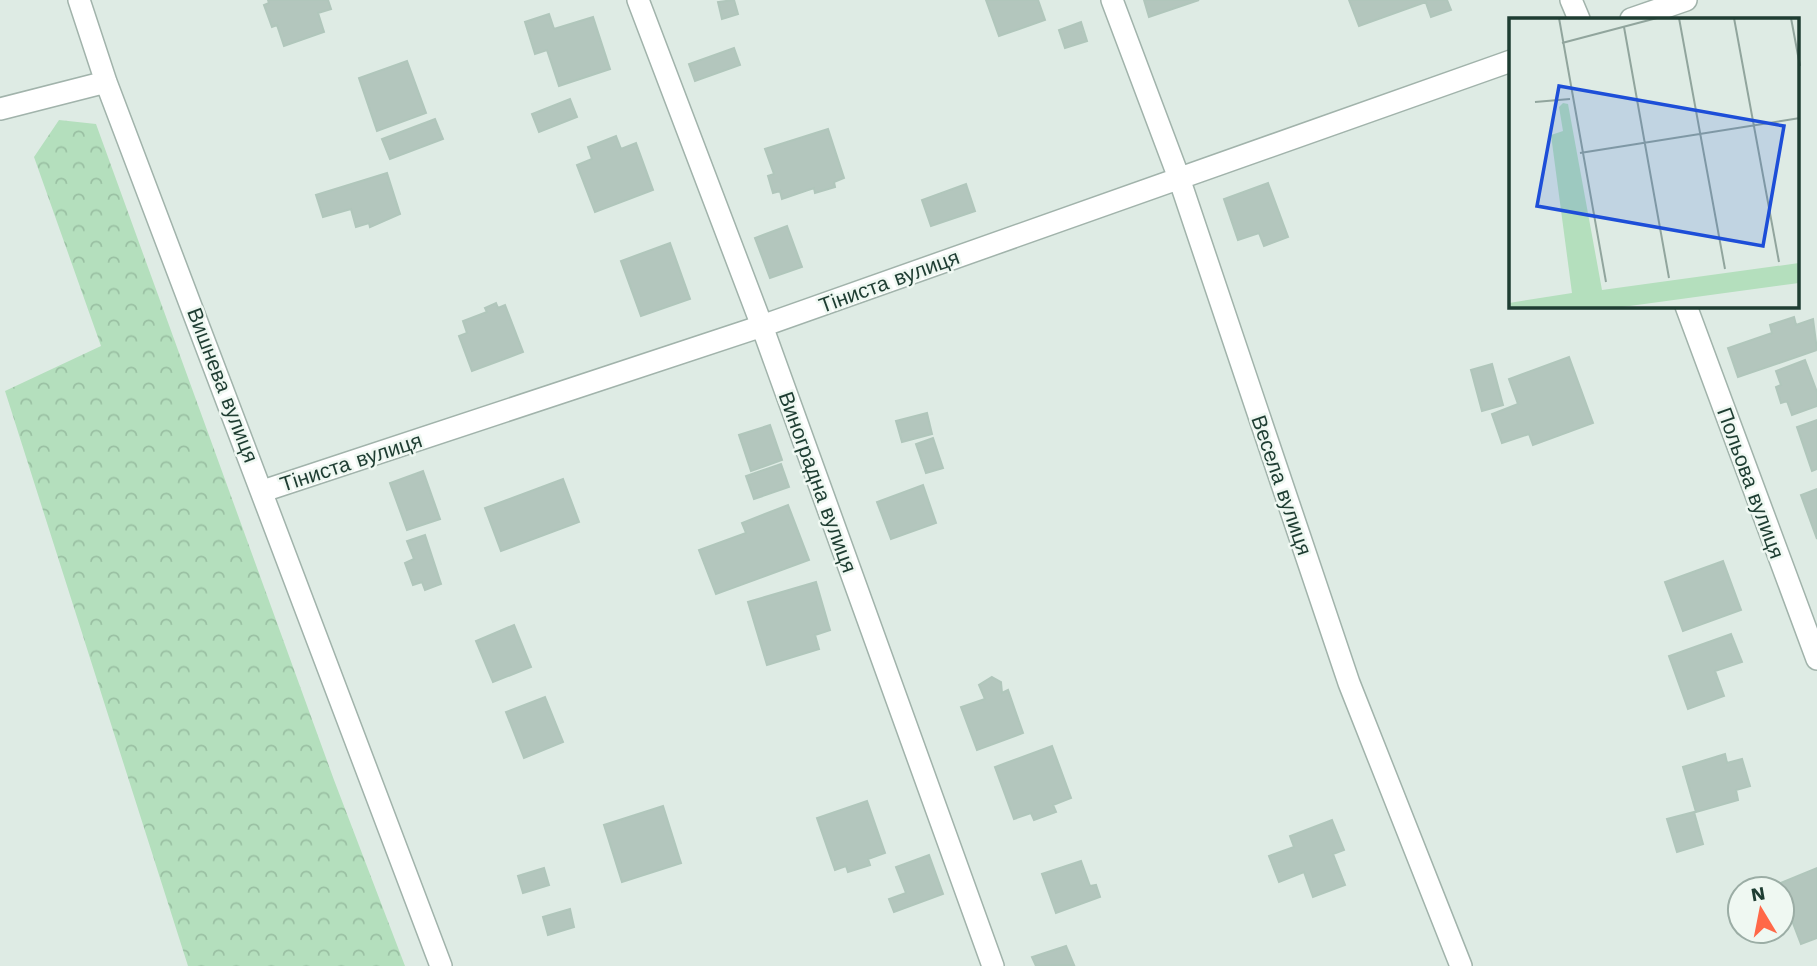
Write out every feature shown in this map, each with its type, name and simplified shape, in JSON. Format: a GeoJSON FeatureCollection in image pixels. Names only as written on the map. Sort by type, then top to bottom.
{"type":"FeatureCollection","features":[{"type":"Feature","properties":{"kind":"street","name":"Вишнева вулиця"},"geometry":{"type":"LineString","coordinates":[[79,0],[106,82],[441,966]]}},
{"type":"Feature","properties":{"kind":"street","name":"Виноградна вулиця"},"geometry":{"type":"LineString","coordinates":[[638,0],[762,326],[993,966]]}},
{"type":"Feature","properties":{"kind":"street","name":"Весела вулиця"},"geometry":{"type":"LineString","coordinates":[[1112,0],[1179,178],[1349,683],[1461,966]]}},
{"type":"Feature","properties":{"kind":"street"},"geometry":{"type":"LineString","coordinates":[[1572,0],[1579,18]]}},
{"type":"Feature","properties":{"kind":"street"},"geometry":{"type":"LineString","coordinates":[[1634,18],[1686,0]]}},
{"type":"Feature","properties":{"kind":"street","name":"Тіниста вулиця"},"geometry":{"type":"LineString","coordinates":[[263,491],[762,326],[1509,62]]}},
{"type":"Feature","properties":{"kind":"street"},"geometry":{"type":"LineString","coordinates":[[0,109],[106,82]]}},
{"type":"Feature","properties":{"kind":"street","name":"Польова вулиця"},"geometry":{"type":"LineString","coordinates":[[1687,308],[1817,659]]}},
{"type":"Feature","properties":{"kind":"green space"},"geometry":{"type":"Polygon","coordinates":[[[59,120],[96,124],[334,780],[405,966],[188,966],[5,391],[101,346],[34,157],[59,120]]]}},
{"type":"Feature","properties":{"kind":"building"},"geometry":{"type":"Polygon","coordinates":[[[268,0],[328,0],[331,9],[318,13],[324,32],[284,46],[277,25],[272,27],[264,5],[269,3],[268,0]]]}},
{"type":"Feature","properties":{"kind":"building"},"geometry":{"type":"Polygon","coordinates":[[[734,0],[738,14],[722,19],[718,2],[734,0]]]}},
{"type":"Feature","properties":{"kind":"building"},"geometry":{"type":"Polygon","coordinates":[[[986,0],[1038,0],[1045,20],[999,36],[986,0]]]}},
{"type":"Feature","properties":{"kind":"building"},"geometry":{"type":"Polygon","coordinates":[[[1144,0],[1199,0],[1149,17],[1144,0]]]}},
{"type":"Feature","properties":{"kind":"building"},"geometry":{"type":"Polygon","coordinates":[[[1349,0],[1425,0],[1426,2],[1359,26],[1349,0]]]}},
{"type":"Feature","properties":{"kind":"building"},"geometry":{"type":"Polygon","coordinates":[[[1425,0],[1447,0],[1451,10],[1431,17],[1425,0]]]}},
{"type":"Feature","properties":{"kind":"building"},"geometry":{"type":"Polygon","coordinates":[[[549,14],[554,29],[593,17],[610,69],[559,86],[547,50],[535,54],[525,22],[549,14]]]}},
{"type":"Feature","properties":{"kind":"building"},"geometry":{"type":"Polygon","coordinates":[[[1081,22],[1087,41],[1065,48],[1059,30],[1081,22]]]}},
{"type":"Feature","properties":{"kind":"building"},"geometry":{"type":"Polygon","coordinates":[[[734,48],[740,65],[695,81],[689,64],[734,48]]]}},
{"type":"Feature","properties":{"kind":"building"},"geometry":{"type":"Polygon","coordinates":[[[407,61],[426,113],[377,131],[359,78],[407,61]]]}},
{"type":"Feature","properties":{"kind":"building"},"geometry":{"type":"Polygon","coordinates":[[[570,99],[577,117],[539,132],[532,114],[570,99]]]}},
{"type":"Feature","properties":{"kind":"building"},"geometry":{"type":"Polygon","coordinates":[[[435,119],[443,139],[390,159],[382,139],[435,119]]]}},
{"type":"Feature","properties":{"kind":"building"},"geometry":{"type":"Polygon","coordinates":[[[828,129],[844,178],[834,182],[835,187],[815,193],[814,188],[782,199],[780,191],[773,193],[768,176],[774,174],[765,149],[828,129]]]}},
{"type":"Feature","properties":{"kind":"building"},"geometry":{"type":"Polygon","coordinates":[[[616,136],[621,149],[636,143],[653,190],[595,212],[577,165],[592,159],[588,147],[616,136]]]}},
{"type":"Feature","properties":{"kind":"building"},"geometry":{"type":"Polygon","coordinates":[[[387,173],[400,214],[370,227],[369,223],[356,227],[351,209],[323,217],[316,195],[387,173]]]}},
{"type":"Feature","properties":{"kind":"building"},"geometry":{"type":"Polygon","coordinates":[[[1268,183],[1288,237],[1264,246],[1259,233],[1238,240],[1224,199],[1268,183]]]}},
{"type":"Feature","properties":{"kind":"building"},"geometry":{"type":"Polygon","coordinates":[[[966,184],[975,211],[931,226],[922,200],[966,184]]]}},
{"type":"Feature","properties":{"kind":"building"},"geometry":{"type":"Polygon","coordinates":[[[787,226],[802,267],[770,278],[755,238],[787,226]]]}},
{"type":"Feature","properties":{"kind":"building"},"geometry":{"type":"Polygon","coordinates":[[[670,243],[690,299],[641,316],[621,261],[670,243]]]}},
{"type":"Feature","properties":{"kind":"building"},"geometry":{"type":"Polygon","coordinates":[[[496,303],[498,308],[505,305],[523,352],[472,371],[459,336],[467,333],[463,321],[487,312],[485,308],[496,303]]]}},
{"type":"Feature","properties":{"kind":"building"},"geometry":{"type":"Polygon","coordinates":[[[1794,317],[1796,325],[1813,319],[1817,350],[1738,377],[1728,348],[1772,333],[1770,325],[1794,317]]]}},
{"type":"Feature","properties":{"kind":"building"},"geometry":{"type":"Polygon","coordinates":[[[1569,357],[1593,423],[1533,445],[1529,434],[1502,443],[1492,414],[1518,404],[1509,379],[1569,357]]]}},
{"type":"Feature","properties":{"kind":"building"},"geometry":{"type":"Polygon","coordinates":[[[1805,360],[1817,392],[1817,406],[1792,415],[1787,401],[1781,403],[1776,387],[1781,385],[1776,371],[1805,360]]]}},
{"type":"Feature","properties":{"kind":"building"},"geometry":{"type":"Polygon","coordinates":[[[1492,364],[1503,405],[1482,411],[1471,370],[1492,364]]]}},
{"type":"Feature","properties":{"kind":"building"},"geometry":{"type":"Polygon","coordinates":[[[927,413],[932,434],[902,442],[896,421],[927,413]]]}},
{"type":"Feature","properties":{"kind":"building"},"geometry":{"type":"Polygon","coordinates":[[[1817,420],[1817,469],[1812,471],[1797,427],[1817,420]]]}},
{"type":"Feature","properties":{"kind":"building"},"geometry":{"type":"Polygon","coordinates":[[[770,425],[782,460],[751,471],[739,435],[770,425]]]}},
{"type":"Feature","properties":{"kind":"building"},"geometry":{"type":"Polygon","coordinates":[[[933,438],[943,468],[926,473],[916,444],[933,438]]]}},
{"type":"Feature","properties":{"kind":"building"},"geometry":{"type":"Polygon","coordinates":[[[781,464],[789,487],[754,499],[746,476],[781,464]]]}},
{"type":"Feature","properties":{"kind":"building"},"geometry":{"type":"Polygon","coordinates":[[[423,471],[440,519],[407,530],[390,483],[423,471]]]}},
{"type":"Feature","properties":{"kind":"building"},"geometry":{"type":"Polygon","coordinates":[[[563,479],[579,522],[501,551],[485,508],[563,479]]]}},
{"type":"Feature","properties":{"kind":"building"},"geometry":{"type":"Polygon","coordinates":[[[923,485],[936,523],[891,539],[877,502],[923,485]]]}},
{"type":"Feature","properties":{"kind":"building"},"geometry":{"type":"Polygon","coordinates":[[[1817,489],[1817,539],[1801,495],[1817,489]]]}},
{"type":"Feature","properties":{"kind":"building"},"geometry":{"type":"Polygon","coordinates":[[[788,505],[809,560],[716,594],[699,550],[746,533],[742,523],[788,505]]]}},
{"type":"Feature","properties":{"kind":"building"},"geometry":{"type":"Polygon","coordinates":[[[425,535],[441,584],[425,590],[422,582],[413,585],[405,563],[414,559],[407,541],[425,535]]]}},
{"type":"Feature","properties":{"kind":"building"},"geometry":{"type":"Polygon","coordinates":[[[1723,561],[1741,610],[1683,631],[1665,582],[1723,561]]]}},
{"type":"Feature","properties":{"kind":"building"},"geometry":{"type":"Polygon","coordinates":[[[816,582],[830,630],[815,635],[819,649],[767,665],[748,602],[816,582]]]}},
{"type":"Feature","properties":{"kind":"building"},"geometry":{"type":"Polygon","coordinates":[[[514,625],[531,667],[493,682],[476,641],[514,625]]]}},
{"type":"Feature","properties":{"kind":"building"},"geometry":{"type":"Polygon","coordinates":[[[1731,634],[1742,662],[1715,671],[1724,696],[1688,709],[1669,656],[1731,634]]]}},
{"type":"Feature","properties":{"kind":"building"},"geometry":{"type":"Polygon","coordinates":[[[992,677],[1001,682],[1002,693],[1008,690],[1023,733],[977,750],[961,707],[985,699],[979,685],[992,677]]]}},
{"type":"Feature","properties":{"kind":"building"},"geometry":{"type":"Polygon","coordinates":[[[545,697],[563,742],[524,758],[506,712],[545,697]]]}},
{"type":"Feature","properties":{"kind":"building"},"geometry":{"type":"Polygon","coordinates":[[[1052,746],[1071,798],[1053,805],[1056,812],[1034,820],[1031,813],[1014,819],[995,767],[1052,746]]]}},
{"type":"Feature","properties":{"kind":"building"},"geometry":{"type":"Polygon","coordinates":[[[1725,754],[1727,763],[1742,759],[1750,786],[1736,790],[1738,800],[1696,812],[1683,767],[1725,754]]]}},
{"type":"Feature","properties":{"kind":"building"},"geometry":{"type":"Polygon","coordinates":[[[867,801],[885,853],[868,859],[870,865],[848,872],[846,866],[835,870],[817,818],[867,801]]]}},
{"type":"Feature","properties":{"kind":"building"},"geometry":{"type":"Polygon","coordinates":[[[663,806],[681,863],[622,882],[604,825],[663,806]]]}},
{"type":"Feature","properties":{"kind":"building"},"geometry":{"type":"Polygon","coordinates":[[[1694,812],[1703,844],[1677,852],[1667,819],[1694,812]]]}},
{"type":"Feature","properties":{"kind":"building"},"geometry":{"type":"Polygon","coordinates":[[[1332,820],[1344,850],[1333,854],[1345,885],[1313,897],[1304,872],[1279,882],[1269,856],[1294,847],[1290,836],[1332,820]]]}},
{"type":"Feature","properties":{"kind":"building"},"geometry":{"type":"Polygon","coordinates":[[[929,855],[943,894],[894,912],[889,899],[906,893],[896,867],[929,855]]]}},
{"type":"Feature","properties":{"kind":"building"},"geometry":{"type":"Polygon","coordinates":[[[1081,861],[1090,886],[1096,885],[1100,897],[1056,913],[1042,874],[1081,861]]]}},
{"type":"Feature","properties":{"kind":"building"},"geometry":{"type":"Polygon","coordinates":[[[544,868],[549,885],[523,893],[518,876],[544,868]]]}},
{"type":"Feature","properties":{"kind":"building"},"geometry":{"type":"Polygon","coordinates":[[[1817,868],[1817,938],[1801,944],[1796,931],[1796,877],[1817,868]]]}},
{"type":"Feature","properties":{"kind":"building"},"geometry":{"type":"Polygon","coordinates":[[[570,909],[574,927],[548,935],[543,917],[570,909]]]}},
{"type":"Feature","properties":{"kind":"building"},"geometry":{"type":"Polygon","coordinates":[[[1066,946],[1074,965],[1036,966],[1032,957],[1066,946]]]}}]}
